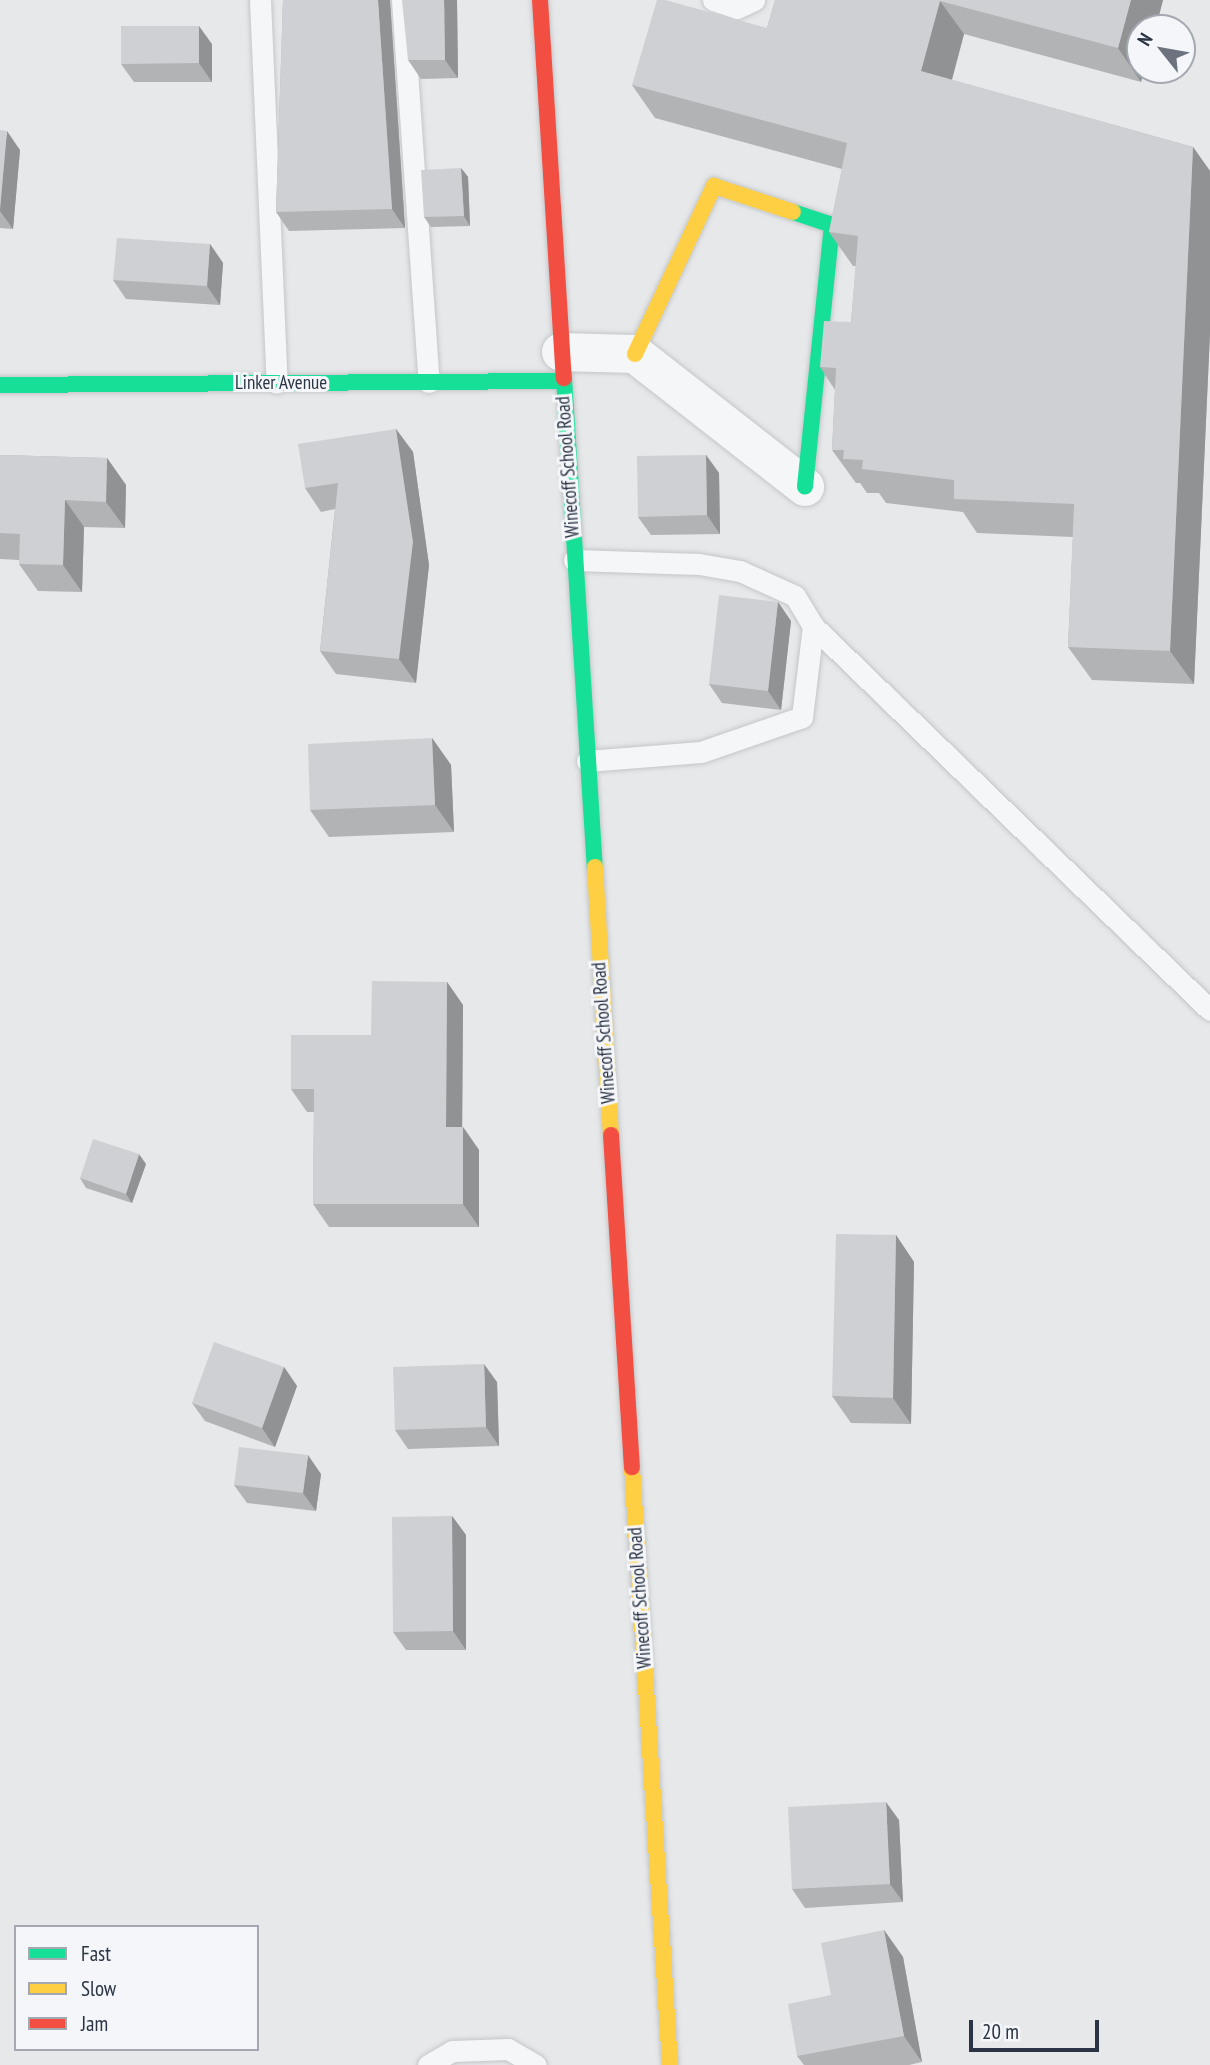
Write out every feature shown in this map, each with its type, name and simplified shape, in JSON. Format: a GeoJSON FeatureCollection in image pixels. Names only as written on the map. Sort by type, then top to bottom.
{"type":"FeatureCollection","features":[{"type":"Feature","properties":{"kind":"street","name":"Winecoff School Road"},"geometry":{"type":"LineString","coordinates":[[540,0],[670,2065]]}},
{"type":"Feature","properties":{"kind":"street"},"geometry":{"type":"LineString","coordinates":[[635,354],[714,186],[832,225],[805,487]]}},
{"type":"Feature","properties":{"kind":"street"},"geometry":{"type":"LineString","coordinates":[[562,366],[635,354],[805,487]]}},
{"type":"Feature","properties":{"kind":"street","name":"Linker Avenue"},"geometry":{"type":"LineString","coordinates":[[0,385],[429,382],[562,366]]}},
{"type":"Feature","properties":{"kind":"lane"},"geometry":{"type":"LineString","coordinates":[[260,0],[276,383]]}},
{"type":"Feature","properties":{"kind":"lane"},"geometry":{"type":"LineString","coordinates":[[402,0],[429,382]]}},
{"type":"Feature","properties":{"kind":"lane"},"geometry":{"type":"LineString","coordinates":[[713,0],[737,8],[754,0]]}},
{"type":"Feature","properties":{"kind":"lane"},"geometry":{"type":"LineString","coordinates":[[574,560],[740,571],[795,596],[813,626],[877,680],[1210,1010]]}},
{"type":"Feature","properties":{"kind":"lane"},"geometry":{"type":"LineString","coordinates":[[587,761],[701,752],[802,716],[813,626]]}},
{"type":"Feature","properties":{"kind":"lane"},"geometry":{"type":"LineString","coordinates":[[428,2065],[452,2051],[508,2049],[536,2065]]}},
{"type":"Feature","properties":{"kind":"building"},"geometry":{"type":"Polygon","coordinates":[[[283,0],[378,0],[392,209],[276,212],[283,0]]]}},
{"type":"Feature","properties":{"kind":"building"},"geometry":{"type":"Polygon","coordinates":[[[402,0],[444,0],[445,60],[408,60],[402,0]]]}},
{"type":"Feature","properties":{"kind":"building"},"geometry":{"type":"Polygon","coordinates":[[[657,0],[767,28],[775,0],[1131,0],[1118,48],[940,1],[921,71],[1193,147],[1170,651],[1068,647],[1074,504],[954,499],[954,480],[862,469],[863,460],[843,459],[844,450],[832,450],[836,368],[820,367],[824,321],[851,322],[858,236],[829,232],[847,143],[632,85],[657,0]]]}},
{"type":"Feature","properties":{"kind":"building"},"geometry":{"type":"Polygon","coordinates":[[[121,26],[199,26],[199,63],[121,64],[121,26]]]}},
{"type":"Feature","properties":{"kind":"building"},"geometry":{"type":"Polygon","coordinates":[[[0,130],[7,131],[0,208],[0,130]]]}},
{"type":"Feature","properties":{"kind":"building"},"geometry":{"type":"Polygon","coordinates":[[[461,168],[464,216],[424,217],[421,170],[461,168]]]}},
{"type":"Feature","properties":{"kind":"building"},"geometry":{"type":"Polygon","coordinates":[[[117,238],[210,244],[207,286],[113,280],[117,238]]]}},
{"type":"Feature","properties":{"kind":"building"},"geometry":{"type":"Polygon","coordinates":[[[396,429],[413,542],[399,659],[320,651],[338,483],[305,488],[298,444],[396,429]]]}},
{"type":"Feature","properties":{"kind":"building"},"geometry":{"type":"Polygon","coordinates":[[[0,455],[107,458],[106,502],[65,500],[63,565],[19,564],[20,534],[0,533],[0,455]]]}},
{"type":"Feature","properties":{"kind":"building"},"geometry":{"type":"Polygon","coordinates":[[[706,455],[707,515],[638,517],[637,456],[706,455]]]}},
{"type":"Feature","properties":{"kind":"building"},"geometry":{"type":"Polygon","coordinates":[[[719,595],[778,602],[768,691],[709,684],[719,595]]]}},
{"type":"Feature","properties":{"kind":"building"},"geometry":{"type":"Polygon","coordinates":[[[432,738],[435,805],[310,810],[308,744],[432,738]]]}},
{"type":"Feature","properties":{"kind":"building"},"geometry":{"type":"Polygon","coordinates":[[[372,981],[447,982],[446,1127],[463,1127],[463,1204],[313,1204],[314,1089],[291,1089],[291,1035],[371,1035],[372,981]]]}},
{"type":"Feature","properties":{"kind":"building"},"geometry":{"type":"Polygon","coordinates":[[[93,1139],[139,1154],[126,1194],[80,1178],[93,1139]]]}},
{"type":"Feature","properties":{"kind":"building"},"geometry":{"type":"Polygon","coordinates":[[[836,1234],[896,1235],[893,1398],[832,1396],[836,1234]]]}},
{"type":"Feature","properties":{"kind":"building"},"geometry":{"type":"Polygon","coordinates":[[[214,1342],[284,1367],[262,1428],[192,1403],[214,1342]]]}},
{"type":"Feature","properties":{"kind":"building"},"geometry":{"type":"Polygon","coordinates":[[[484,1364],[486,1427],[395,1430],[393,1367],[484,1364]]]}},
{"type":"Feature","properties":{"kind":"building"},"geometry":{"type":"Polygon","coordinates":[[[239,1447],[308,1455],[303,1493],[234,1485],[239,1447]]]}},
{"type":"Feature","properties":{"kind":"building"},"geometry":{"type":"Polygon","coordinates":[[[452,1516],[453,1631],[393,1632],[392,1517],[452,1516]]]}},
{"type":"Feature","properties":{"kind":"building"},"geometry":{"type":"Polygon","coordinates":[[[886,1802],[890,1884],[792,1889],[788,1807],[886,1802]]]}},
{"type":"Feature","properties":{"kind":"building"},"geometry":{"type":"Polygon","coordinates":[[[884,1930],[904,2036],[797,2056],[788,2004],[831,1995],[821,1943],[884,1930]]]}},
{"type":"Feature","properties":{"kind":"traffic: fast"},"geometry":{"type":"LineString","coordinates":[[793,212],[832,225],[805,487]]}},
{"type":"Feature","properties":{"kind":"traffic: fast"},"geometry":{"type":"LineString","coordinates":[[564,378],[595,867]]}},
{"type":"Feature","properties":{"kind":"traffic: fast"},"geometry":{"type":"LineString","coordinates":[[0,385],[563,381]]}},
{"type":"Feature","properties":{"kind":"traffic: slow"},"geometry":{"type":"LineString","coordinates":[[635,354],[714,186],[793,212]]}},
{"type":"Feature","properties":{"kind":"traffic: slow"},"geometry":{"type":"LineString","coordinates":[[595,867],[611,1135]]}},
{"type":"Feature","properties":{"kind":"traffic: slow"},"geometry":{"type":"LineString","coordinates":[[632,1467],[670,2065]]}},
{"type":"Feature","properties":{"kind":"traffic: jam"},"geometry":{"type":"LineString","coordinates":[[540,0],[564,378]]}},
{"type":"Feature","properties":{"kind":"traffic: jam"},"geometry":{"type":"LineString","coordinates":[[611,1135],[632,1467]]}}]}
